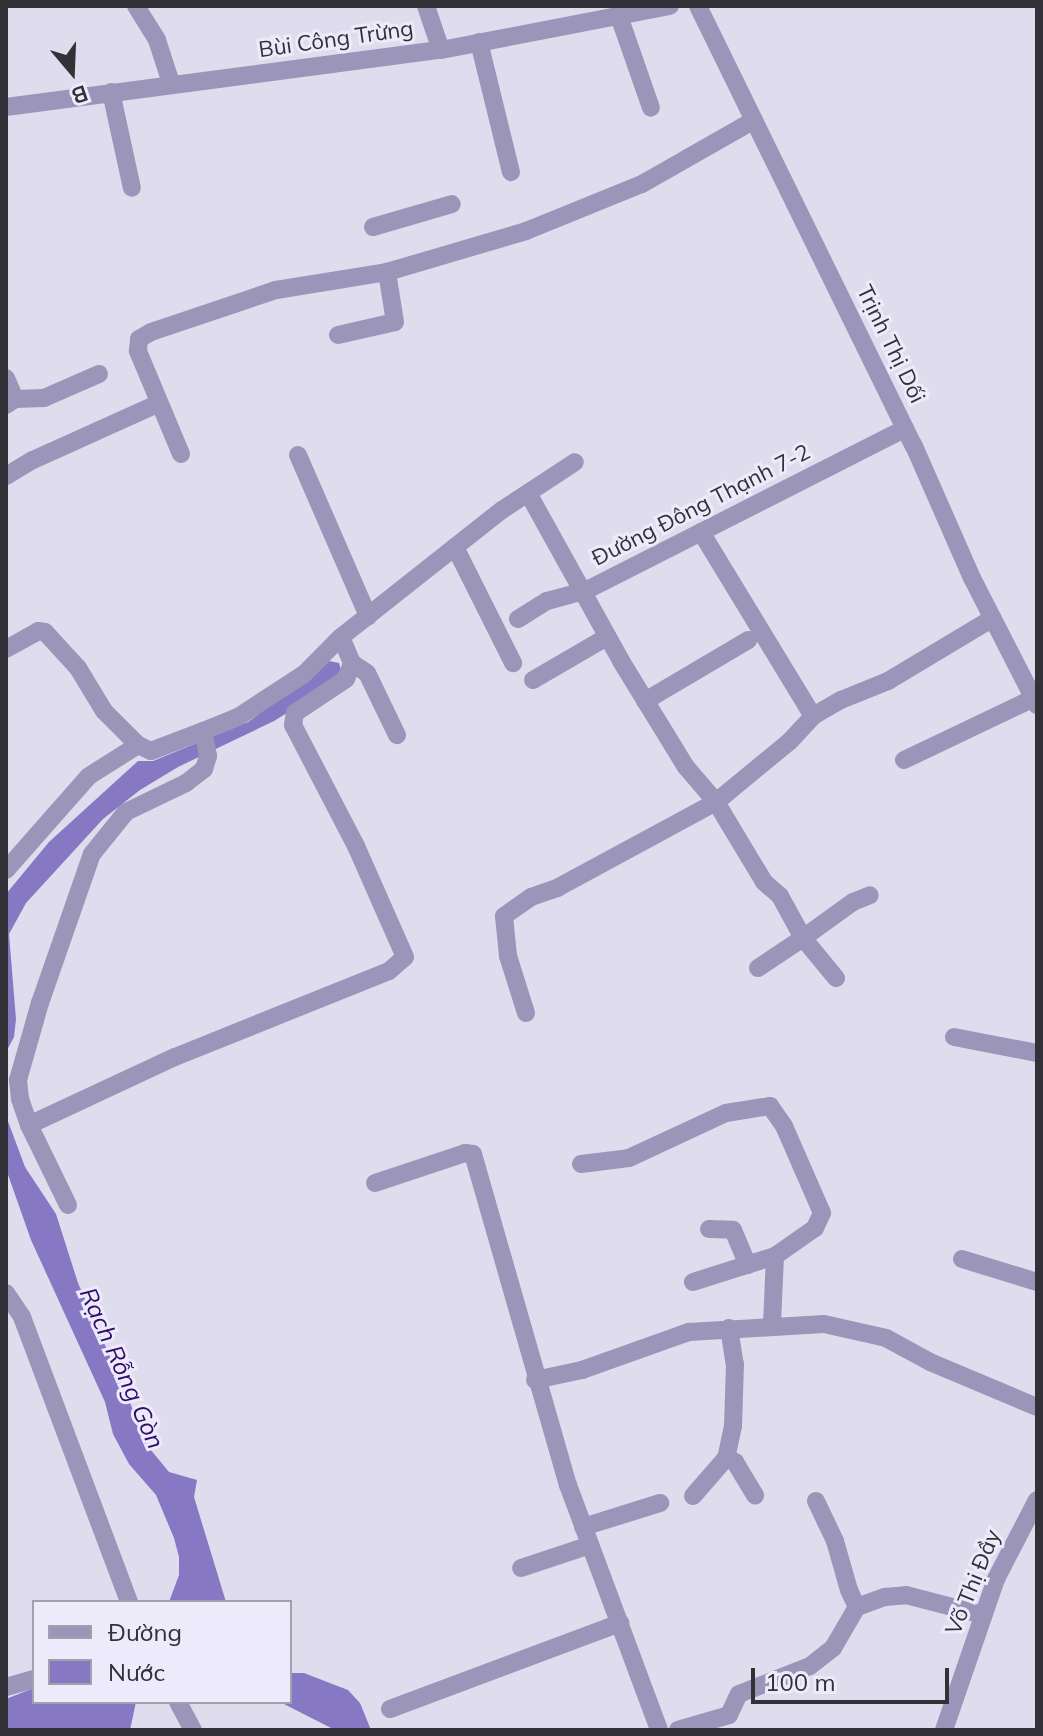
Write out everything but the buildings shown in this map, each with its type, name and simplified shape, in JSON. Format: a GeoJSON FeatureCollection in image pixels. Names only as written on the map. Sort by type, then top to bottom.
{"type":"FeatureCollection","features":[{"type":"Feature","properties":{"kind":"street"},"geometry":{"type":"LineString","coordinates":[[136,6],[157,40],[171,83]]}},
{"type":"Feature","properties":{"kind":"street"},"geometry":{"type":"LineString","coordinates":[[426,6],[441,50]]}},
{"type":"Feature","properties":{"kind":"street","name":"Bùi Công Trừng"},"geometry":{"type":"LineString","coordinates":[[6,107],[441,50],[670,6]]}},
{"type":"Feature","properties":{"kind":"street","name":"Trịnh Thị Dối"},"geometry":{"type":"LineString","coordinates":[[698,6],[1035,701]]}},
{"type":"Feature","properties":{"kind":"street"},"geometry":{"type":"LineString","coordinates":[[619,16],[651,108]]}},
{"type":"Feature","properties":{"kind":"street"},"geometry":{"type":"LineString","coordinates":[[479,42],[511,172]]}},
{"type":"Feature","properties":{"kind":"street"},"geometry":{"type":"LineString","coordinates":[[111,92],[132,188]]}},
{"type":"Feature","properties":{"kind":"street"},"geometry":{"type":"LineString","coordinates":[[181,454],[138,351],[139,339],[151,332],[276,290],[387,272],[526,231],[642,184],[754,120]]}},
{"type":"Feature","properties":{"kind":"street"},"geometry":{"type":"LineString","coordinates":[[373,227],[452,204]]}},
{"type":"Feature","properties":{"kind":"street"},"geometry":{"type":"LineString","coordinates":[[338,335],[395,322],[387,272]]}},
{"type":"Feature","properties":{"kind":"street"},"geometry":{"type":"LineString","coordinates":[[6,378],[10,402],[44,398],[99,374]]}},
{"type":"Feature","properties":{"kind":"street"},"geometry":{"type":"LineString","coordinates":[[6,476],[33,460],[159,403]]}},
{"type":"Feature","properties":{"kind":"street","name":"Đường Đông Thạnh 7-2"},"geometry":{"type":"LineString","coordinates":[[518,619],[547,601],[585,591],[905,429]]}},
{"type":"Feature","properties":{"kind":"street"},"geometry":{"type":"LineString","coordinates":[[298,455],[368,616]]}},
{"type":"Feature","properties":{"kind":"street"},"geometry":{"type":"LineString","coordinates":[[6,649],[38,631],[45,632],[78,668],[104,711],[138,745],[151,751],[205,742],[288,685],[329,653],[341,637],[455,547],[575,462]]}},
{"type":"Feature","properties":{"kind":"street"},"geometry":{"type":"LineString","coordinates":[[528,493],[585,591],[607,637],[686,767],[716,802],[764,882],[780,896],[803,938],[836,978]]}},
{"type":"Feature","properties":{"kind":"street"},"geometry":{"type":"LineString","coordinates":[[701,532],[813,716]]}},
{"type":"Feature","properties":{"kind":"street"},"geometry":{"type":"LineString","coordinates":[[455,547],[513,663]]}},
{"type":"Feature","properties":{"kind":"street"},"geometry":{"type":"LineString","coordinates":[[526,1013],[508,956],[504,916],[531,897],[557,888],[716,802],[790,741],[813,716],[841,700],[888,681],[993,618]]}},
{"type":"Feature","properties":{"kind":"street"},"geometry":{"type":"LineString","coordinates":[[341,637],[352,663],[367,673],[397,735]]}},
{"type":"Feature","properties":{"kind":"street"},"geometry":{"type":"LineString","coordinates":[[533,680],[607,637]]}},
{"type":"Feature","properties":{"kind":"street"},"geometry":{"type":"LineString","coordinates":[[645,701],[748,640]]}},
{"type":"Feature","properties":{"kind":"street"},"geometry":{"type":"LineString","coordinates":[[29,1125],[175,1057],[389,971],[405,957],[356,846],[293,725],[295,713],[346,679],[352,663]]}},
{"type":"Feature","properties":{"kind":"street"},"geometry":{"type":"LineString","coordinates":[[904,760],[1035,701]]}},
{"type":"Feature","properties":{"kind":"street"},"geometry":{"type":"LineString","coordinates":[[68,1205],[29,1125],[20,1099],[18,1080],[40,1003],[92,854],[126,812],[199,776],[205,742]]}},
{"type":"Feature","properties":{"kind":"street"},"geometry":{"type":"LineString","coordinates":[[6,870],[89,776],[138,745]]}},
{"type":"Feature","properties":{"kind":"street"},"geometry":{"type":"LineString","coordinates":[[758,968],[853,902],[870,895]]}},
{"type":"Feature","properties":{"kind":"street"},"geometry":{"type":"LineString","coordinates":[[954,1037],[1037,1053]]}},
{"type":"Feature","properties":{"kind":"street"},"geometry":{"type":"LineString","coordinates":[[581,1164],[629,1158],[726,1113],[770,1106],[784,1126],[822,1213],[815,1228],[775,1256],[693,1282]]}},
{"type":"Feature","properties":{"kind":"street"},"geometry":{"type":"LineString","coordinates":[[375,1183],[465,1153],[473,1154],[535,1380],[583,1527],[659,1730]]}},
{"type":"Feature","properties":{"kind":"street"},"geometry":{"type":"LineString","coordinates":[[709,1229],[733,1230],[748,1265]]}},
{"type":"Feature","properties":{"kind":"street"},"geometry":{"type":"LineString","coordinates":[[772,1326],[775,1256]]}},
{"type":"Feature","properties":{"kind":"street"},"geometry":{"type":"LineString","coordinates":[[962,1259],[1037,1282]]}},
{"type":"Feature","properties":{"kind":"street"},"geometry":{"type":"LineString","coordinates":[[6,1293],[22,1317],[128,1600]]}},
{"type":"Feature","properties":{"kind":"street"},"geometry":{"type":"LineString","coordinates":[[535,1380],[582,1370],[689,1332],[824,1324],[886,1338],[930,1362],[1037,1407]]}},
{"type":"Feature","properties":{"kind":"street"},"geometry":{"type":"LineString","coordinates":[[693,1496],[726,1458],[733,1426],[735,1364],[729,1328]]}},
{"type":"Feature","properties":{"kind":"street"},"geometry":{"type":"LineString","coordinates":[[726,1458],[735,1462],[755,1495]]}},
{"type":"Feature","properties":{"kind":"street","name":"Võ Thị Đầy"},"geometry":{"type":"LineString","coordinates":[[944,1730],[996,1579],[1037,1500]]}},
{"type":"Feature","properties":{"kind":"street"},"geometry":{"type":"LineString","coordinates":[[816,1501],[835,1541],[857,1607]]}},
{"type":"Feature","properties":{"kind":"street"},"geometry":{"type":"LineString","coordinates":[[583,1527],[660,1503]]}},
{"type":"Feature","properties":{"kind":"street"},"geometry":{"type":"LineString","coordinates":[[521,1568],[590,1545]]}},
{"type":"Feature","properties":{"kind":"street"},"geometry":{"type":"LineString","coordinates":[[678,1730],[729,1715],[739,1694],[810,1666],[833,1648],[857,1607],[885,1597],[906,1595],[983,1615]]}},
{"type":"Feature","properties":{"kind":"street"},"geometry":{"type":"LineString","coordinates":[[390,1709],[620,1623]]}},
{"type":"Feature","properties":{"kind":"street"},"geometry":{"type":"LineString","coordinates":[[6,1687],[32,1680]]}},
{"type":"Feature","properties":{"kind":"street"},"geometry":{"type":"LineString","coordinates":[[179,1704],[193,1730]]}},
{"type":"Feature","properties":{"kind":"water"},"geometry":{"type":"Polygon","coordinates":[[[329,661],[339,663],[341,670],[324,690],[274,721],[178,767],[140,790],[103,819],[26,903],[9,934],[16,1019],[14,1037],[6,1052],[6,894],[49,842],[138,761],[153,761],[248,722],[329,661]]]}},
{"type":"Feature","properties":{"kind":"water"},"geometry":{"type":"Polygon","coordinates":[[[6,1116],[25,1167],[56,1214],[78,1283],[150,1449],[169,1472],[197,1480],[194,1497],[225,1600],[170,1600],[179,1575],[179,1557],[174,1538],[156,1495],[129,1464],[113,1434],[105,1402],[31,1240],[6,1169],[6,1116]]]}},
{"type":"Feature","properties":{"kind":"water"},"geometry":{"type":"Polygon","coordinates":[[[292,1673],[304,1673],[348,1690],[360,1703],[371,1730],[335,1730],[284,1704],[292,1704],[292,1673]]]}},
{"type":"Feature","properties":{"kind":"water"},"geometry":{"type":"Polygon","coordinates":[[[32,1689],[32,1704],[136,1704],[130,1730],[6,1730],[6,1699],[32,1689]]]}},
{"type":"Feature","properties":{"kind":"water label","name":"Rạch Rỗng Gòn"},"geometry":{"type":"Point","coordinates":[122,1368]}}]}
